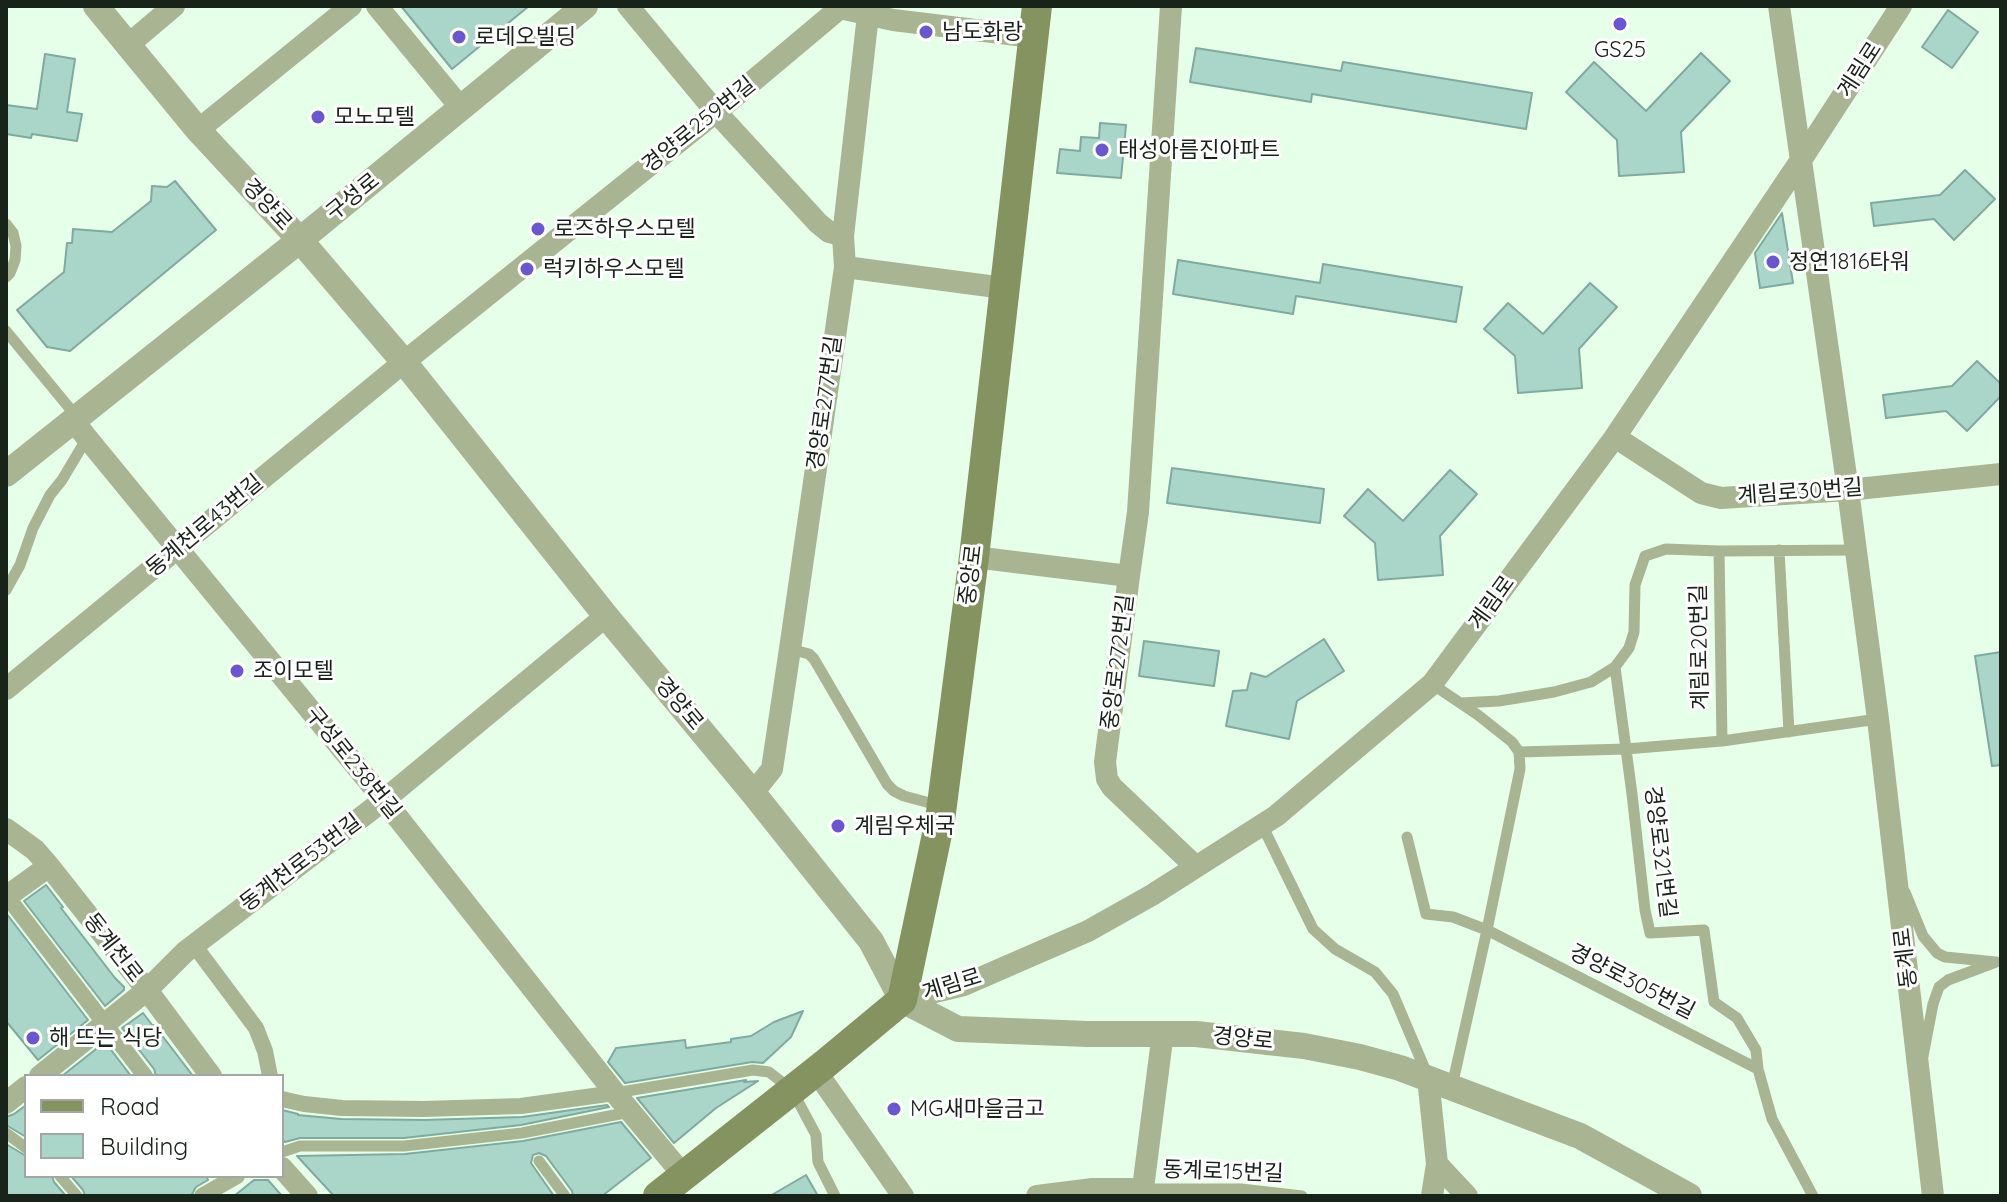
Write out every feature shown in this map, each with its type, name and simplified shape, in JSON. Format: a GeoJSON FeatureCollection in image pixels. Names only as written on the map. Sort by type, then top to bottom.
{"type":"FeatureCollection","features":[{"type":"Feature","properties":{"kind":"main road","name":"중앙로"},"geometry":{"type":"LineString","coordinates":[[902,1000],[942,806],[974,557],[1037,6]]}},
{"type":"Feature","properties":{"kind":"main road"},"geometry":{"type":"LineString","coordinates":[[658,1196],[902,1000]]}},
{"type":"Feature","properties":{"kind":"street","name":"경양로"},"geometry":{"type":"LineString","coordinates":[[96,6],[198,130],[300,240],[404,362],[871,941],[902,1000],[958,1029],[1088,1034],[1163,1032],[1241,1038],[1304,1046],[1373,1061],[1440,1082],[1580,1136],[1689,1196]]}},
{"type":"Feature","properties":{"kind":"street"},"geometry":{"type":"LineString","coordinates":[[128,45],[174,6]]}},
{"type":"Feature","properties":{"kind":"street"},"geometry":{"type":"LineString","coordinates":[[198,130],[351,6]]}},
{"type":"Feature","properties":{"kind":"street"},"geometry":{"type":"LineString","coordinates":[[377,6],[461,108]]}},
{"type":"Feature","properties":{"kind":"street","name":"구성로"},"geometry":{"type":"LineString","coordinates":[[6,474],[79,425],[585,6]]}},
{"type":"Feature","properties":{"kind":"street"},"geometry":{"type":"LineString","coordinates":[[628,6],[716,112],[818,223],[829,232],[843,236]]}},
{"type":"Feature","properties":{"kind":"street"},"geometry":{"type":"LineString","coordinates":[[1129,576],[1138,512],[1171,6]]}},
{"type":"Feature","properties":{"kind":"street","name":"동계로"},"geometry":{"type":"LineString","coordinates":[[1779,6],[1878,719],[1933,1196]]}},
{"type":"Feature","properties":{"kind":"street","name":"계림로"},"geometry":{"type":"LineString","coordinates":[[902,1000],[964,985],[1088,931],[1140,903],[1276,816],[1432,684],[1615,437],[1901,6]]}},
{"type":"Feature","properties":{"kind":"street","name":"경양로259번길"},"geometry":{"type":"LineString","coordinates":[[404,362],[716,112],[840,8],[868,10],[893,20],[1033,37]]}},
{"type":"Feature","properties":{"kind":"street","name":"경양로277번길"},"geometry":{"type":"LineString","coordinates":[[753,793],[772,769],[790,649],[845,267],[843,236],[868,10]]}},
{"type":"Feature","properties":{"kind":"street"},"geometry":{"type":"LineString","coordinates":[[845,267],[1004,288]]}},
{"type":"Feature","properties":{"kind":"street","name":"동계천로43번길"},"geometry":{"type":"LineString","coordinates":[[6,689],[404,362]]}},
{"type":"Feature","properties":{"kind":"street","name":"구성로238번길"},"geometry":{"type":"LineString","coordinates":[[79,425],[684,1176]]}},
{"type":"Feature","properties":{"kind":"street","name":"계림로30번길"},"geometry":{"type":"LineString","coordinates":[[1615,437],[1701,493],[1721,498],[1848,490],[2001,474]]}},
{"type":"Feature","properties":{"kind":"street","name":"중앙로272번길"},"geometry":{"type":"LineString","coordinates":[[974,557],[1129,576],[1105,762],[1107,779],[1196,867]]}},
{"type":"Feature","properties":{"kind":"street","name":"동계천로53번길"},"geometry":{"type":"LineString","coordinates":[[43,1074],[147,990],[194,945],[384,800],[606,616]]}},
{"type":"Feature","properties":{"kind":"street","name":"동계천로"},"geometry":{"type":"LineString","coordinates":[[6,829],[35,850],[49,866],[210,1074]]}},
{"type":"Feature","properties":{"kind":"street"},"geometry":{"type":"LineString","coordinates":[[49,866],[6,896],[144,1074]]}},
{"type":"Feature","properties":{"kind":"street"},"geometry":{"type":"LineString","coordinates":[[194,945],[256,1028],[270,1074]]}},
{"type":"Feature","properties":{"kind":"street"},"geometry":{"type":"LineString","coordinates":[[1037,1196],[1093,1189],[1142,1192],[1163,1032]]}},
{"type":"Feature","properties":{"kind":"street"},"geometry":{"type":"LineString","coordinates":[[816,1071],[903,1196]]}},
{"type":"Feature","properties":{"kind":"street"},"geometry":{"type":"LineString","coordinates":[[1432,1196],[1437,1164],[1440,1082]]}},
{"type":"Feature","properties":{"kind":"street"},"geometry":{"type":"LineString","coordinates":[[6,1103],[24,1089]]}},
{"type":"Feature","properties":{"kind":"street"},"geometry":{"type":"LineString","coordinates":[[284,1099],[342,1108],[424,1109],[521,1106],[615,1093]]}},
{"type":"Feature","properties":{"kind":"street"},"geometry":{"type":"LineString","coordinates":[[1437,1164],[1467,1196]]}},
{"type":"Feature","properties":{"kind":"street"},"geometry":{"type":"LineString","coordinates":[[284,1170],[307,1196]]}},
{"type":"Feature","properties":{"kind":"street"},"geometry":{"type":"LineString","coordinates":[[202,1196],[227,1178]]}},
{"type":"Feature","properties":{"kind":"lane"},"geometry":{"type":"LineString","coordinates":[[6,224],[13,233],[16,246],[15,260],[6,277]]}},
{"type":"Feature","properties":{"kind":"lane"},"geometry":{"type":"LineString","coordinates":[[6,331],[79,425],[62,480],[50,495],[33,528],[20,565],[6,590]]}},
{"type":"Feature","properties":{"kind":"lane","name":"계림로20번길"},"geometry":{"type":"LineString","coordinates":[[1615,667],[1629,648],[1634,632],[1635,585],[1645,556],[1666,549],[1856,550]]}},
{"type":"Feature","properties":{"kind":"lane"},"geometry":{"type":"LineString","coordinates":[[1779,550],[1789,732]]}},
{"type":"Feature","properties":{"kind":"lane","name":"계림로20번길"},"geometry":{"type":"LineString","coordinates":[[1719,551],[1722,741]]}},
{"type":"Feature","properties":{"kind":"lane"},"geometry":{"type":"LineString","coordinates":[[790,649],[809,654],[814,659],[887,784],[904,796],[942,806]]}},
{"type":"Feature","properties":{"kind":"lane"},"geometry":{"type":"LineString","coordinates":[[1460,703],[1499,701],[1554,692],[1591,682],[1615,667]]}},
{"type":"Feature","properties":{"kind":"lane","name":"경양로321번길"},"geometry":{"type":"LineString","coordinates":[[1615,667],[1650,933],[1704,930],[1714,1002],[1737,1018],[1756,1050],[1772,1119],[1813,1196]]}},
{"type":"Feature","properties":{"kind":"lane"},"geometry":{"type":"LineString","coordinates":[[1432,684],[1512,742],[1519,752],[1520,769],[1487,930],[1440,1082]]}},
{"type":"Feature","properties":{"kind":"lane"},"geometry":{"type":"LineString","coordinates":[[1519,752],[1626,749],[1722,741],[1878,719]]}},
{"type":"Feature","properties":{"kind":"lane"},"geometry":{"type":"LineString","coordinates":[[1262,825],[1313,929],[1335,949],[1375,972],[1393,994],[1440,1082]]}},
{"type":"Feature","properties":{"kind":"lane","name":"경양로305번길"},"geometry":{"type":"LineString","coordinates":[[1407,837],[1426,914],[1453,917],[1487,930],[1758,1069]]}},
{"type":"Feature","properties":{"kind":"lane"},"geometry":{"type":"LineString","coordinates":[[1895,866],[1923,936],[1937,953],[1945,957],[1998,962]]}},
{"type":"Feature","properties":{"kind":"lane"},"geometry":{"type":"LineString","coordinates":[[1920,1076],[1939,987],[1948,980],[1998,962]]}},
{"type":"Feature","properties":{"kind":"lane"},"geometry":{"type":"LineString","coordinates":[[615,1093],[753,1070],[769,1072],[792,1090],[816,1135],[818,1162],[835,1196]]}},
{"type":"Feature","properties":{"kind":"lane"},"geometry":{"type":"LineString","coordinates":[[284,1151],[300,1146],[404,1146],[522,1133],[631,1112]]}},
{"type":"Feature","properties":{"kind":"lane"},"geometry":{"type":"LineString","coordinates":[[6,1133],[24,1146]]}},
{"type":"Feature","properties":{"kind":"lane"},"geometry":{"type":"LineString","coordinates":[[539,1161],[565,1196]]}},
{"type":"Feature","properties":{"kind":"lane"},"geometry":{"type":"LineString","coordinates":[[62,1178],[77,1196]]}},
{"type":"Feature","properties":{"kind":"lane","name":"동계로15번길"},"geometry":{"type":"LineString","coordinates":[[1142,1192],[1241,1189],[1302,1196]]}},
{"type":"Feature","properties":{"kind":"building","name":"로데오빌딩"},"geometry":{"type":"Polygon","coordinates":[[[401,6],[529,6],[452,69],[401,6]]]}},
{"type":"Feature","properties":{"kind":"building"},"geometry":{"type":"Polygon","coordinates":[[[1948,10],[1978,32],[1952,68],[1922,47],[1948,10]]]}},
{"type":"Feature","properties":{"kind":"building"},"geometry":{"type":"Polygon","coordinates":[[[1196,48],[1341,71],[1343,62],[1532,93],[1526,129],[1312,94],[1311,102],[1190,82],[1196,48]]]}},
{"type":"Feature","properties":{"kind":"building"},"geometry":{"type":"Polygon","coordinates":[[[1701,53],[1730,81],[1681,132],[1684,172],[1619,176],[1617,140],[1566,92],[1594,62],[1646,111],[1701,53]]]}},
{"type":"Feature","properties":{"kind":"building"},"geometry":{"type":"Polygon","coordinates":[[[45,54],[75,59],[67,112],[82,114],[77,141],[32,134],[31,138],[6,134],[6,105],[37,109],[45,54]]]}},
{"type":"Feature","properties":{"kind":"building","name":"태성아름진아파트"},"geometry":{"type":"Polygon","coordinates":[[[1100,123],[1126,125],[1121,178],[1057,173],[1060,149],[1080,151],[1081,137],[1099,138],[1100,123]]]}},
{"type":"Feature","properties":{"kind":"building"},"geometry":{"type":"Polygon","coordinates":[[[1965,170],[1995,199],[1954,240],[1934,219],[1874,226],[1871,203],[1940,195],[1965,170]]]}},
{"type":"Feature","properties":{"kind":"building"},"geometry":{"type":"Polygon","coordinates":[[[175,181],[216,230],[70,351],[47,347],[17,310],[64,272],[67,243],[72,243],[73,229],[112,232],[151,201],[152,186],[167,187],[175,181]]]}},
{"type":"Feature","properties":{"kind":"building","name":"정연1816타워"},"geometry":{"type":"Polygon","coordinates":[[[1782,213],[1793,283],[1760,288],[1755,253],[1782,213]]]}},
{"type":"Feature","properties":{"kind":"building"},"geometry":{"type":"Polygon","coordinates":[[[1178,260],[1320,283],[1323,264],[1462,287],[1456,322],[1296,296],[1293,314],[1173,294],[1178,260]]]}},
{"type":"Feature","properties":{"kind":"building"},"geometry":{"type":"Polygon","coordinates":[[[1590,283],[1617,307],[1579,349],[1582,388],[1518,393],[1515,356],[1484,329],[1508,303],[1543,334],[1590,283]]]}},
{"type":"Feature","properties":{"kind":"building"},"geometry":{"type":"Polygon","coordinates":[[[1977,361],[2001,384],[2001,396],[1967,431],[1946,411],[1886,418],[1883,395],[1952,386],[1977,361]]]}},
{"type":"Feature","properties":{"kind":"building"},"geometry":{"type":"Polygon","coordinates":[[[1172,468],[1324,489],[1320,523],[1167,503],[1172,468]]]}},
{"type":"Feature","properties":{"kind":"building"},"geometry":{"type":"Polygon","coordinates":[[[1450,470],[1477,494],[1440,536],[1443,575],[1378,580],[1375,543],[1344,516],[1368,489],[1403,521],[1450,470]]]}},
{"type":"Feature","properties":{"kind":"building"},"geometry":{"type":"Polygon","coordinates":[[[1324,639],[1344,671],[1297,701],[1289,739],[1226,726],[1233,691],[1247,690],[1251,673],[1266,677],[1324,639]]]}},
{"type":"Feature","properties":{"kind":"building"},"geometry":{"type":"Polygon","coordinates":[[[1144,641],[1219,651],[1214,686],[1139,676],[1144,641]]]}},
{"type":"Feature","properties":{"kind":"building"},"geometry":{"type":"Polygon","coordinates":[[[2001,652],[2001,765],[1992,766],[1975,656],[2001,652]]]}},
{"type":"Feature","properties":{"kind":"building"},"geometry":{"type":"Polygon","coordinates":[[[46,885],[124,987],[105,1006],[24,901],[46,885]]]}},
{"type":"Feature","properties":{"kind":"building"},"geometry":{"type":"Polygon","coordinates":[[[6,913],[88,1020],[38,1060],[6,1021],[6,913]]]}},
{"type":"Feature","properties":{"kind":"building"},"geometry":{"type":"Polygon","coordinates":[[[803,1011],[791,1037],[763,1063],[752,1062],[625,1083],[608,1062],[616,1048],[685,1040],[686,1048],[731,1042],[731,1039],[751,1036],[774,1022],[803,1011]]]}},
{"type":"Feature","properties":{"kind":"building"},"geometry":{"type":"Polygon","coordinates":[[[143,1013],[191,1074],[155,1074],[122,1028],[143,1013]]]}},
{"type":"Feature","properties":{"kind":"building"},"geometry":{"type":"Polygon","coordinates":[[[105,1042],[129,1074],[65,1074],[105,1042]]]}},
{"type":"Feature","properties":{"kind":"building"},"geometry":{"type":"Polygon","coordinates":[[[746,1080],[744,1082],[758,1081],[716,1108],[674,1143],[637,1098],[746,1080]]]}},
{"type":"Feature","properties":{"kind":"building"},"geometry":{"type":"Polygon","coordinates":[[[24,1107],[24,1136],[6,1125],[6,1117],[24,1107]]]}},
{"type":"Feature","properties":{"kind":"building"},"geometry":{"type":"Polygon","coordinates":[[[609,1107],[521,1125],[404,1138],[300,1138],[284,1141],[284,1110],[341,1119],[522,1117],[609,1107]]]}},
{"type":"Feature","properties":{"kind":"building"},"geometry":{"type":"Polygon","coordinates":[[[621,1122],[651,1158],[602,1196],[573,1196],[546,1156],[539,1153],[533,1155],[531,1163],[554,1196],[334,1196],[297,1156],[405,1154],[523,1141],[621,1122]]]}},
{"type":"Feature","properties":{"kind":"building"},"geometry":{"type":"Polygon","coordinates":[[[6,1144],[24,1155],[24,1178],[53,1178],[66,1196],[6,1196],[6,1144]]]}},
{"type":"Feature","properties":{"kind":"building"},"geometry":{"type":"Polygon","coordinates":[[[806,1175],[818,1196],[770,1196],[806,1175]]]}},
{"type":"Feature","properties":{"kind":"building"},"geometry":{"type":"Polygon","coordinates":[[[73,1178],[208,1180],[196,1187],[191,1196],[85,1196],[73,1178]]]}},
{"type":"Feature","properties":{"kind":"building"},"geometry":{"type":"Polygon","coordinates":[[[254,1180],[268,1180],[282,1196],[234,1196],[254,1180]]]}},
{"type":"Feature","properties":{"kind":"place","name":"GS25"},"geometry":{"type":"Point","coordinates":[1620,24]}},
{"type":"Feature","properties":{"kind":"place","name":"남도화랑"},"geometry":{"type":"Point","coordinates":[926,32]}},
{"type":"Feature","properties":{"kind":"place","name":"로데오빌딩"},"geometry":{"type":"Point","coordinates":[459,37]}},
{"type":"Feature","properties":{"kind":"place","name":"모노모텔"},"geometry":{"type":"Point","coordinates":[318,117]}},
{"type":"Feature","properties":{"kind":"place","name":"태성아름진아파트"},"geometry":{"type":"Point","coordinates":[1102,150]}},
{"type":"Feature","properties":{"kind":"place","name":"로즈하우스모텔"},"geometry":{"type":"Point","coordinates":[538,229]}},
{"type":"Feature","properties":{"kind":"place","name":"정연1816타워"},"geometry":{"type":"Point","coordinates":[1773,262]}},
{"type":"Feature","properties":{"kind":"place","name":"럭키하우스모텔"},"geometry":{"type":"Point","coordinates":[527,269]}},
{"type":"Feature","properties":{"kind":"place","name":"조이모텔"},"geometry":{"type":"Point","coordinates":[237,671]}},
{"type":"Feature","properties":{"kind":"place","name":"계림우체국"},"geometry":{"type":"Point","coordinates":[838,826]}},
{"type":"Feature","properties":{"kind":"place","name":"해 뜨는 식당"},"geometry":{"type":"Point","coordinates":[33,1038]}},
{"type":"Feature","properties":{"kind":"place","name":"MG새마을금고"},"geometry":{"type":"Point","coordinates":[894,1109]}}]}
